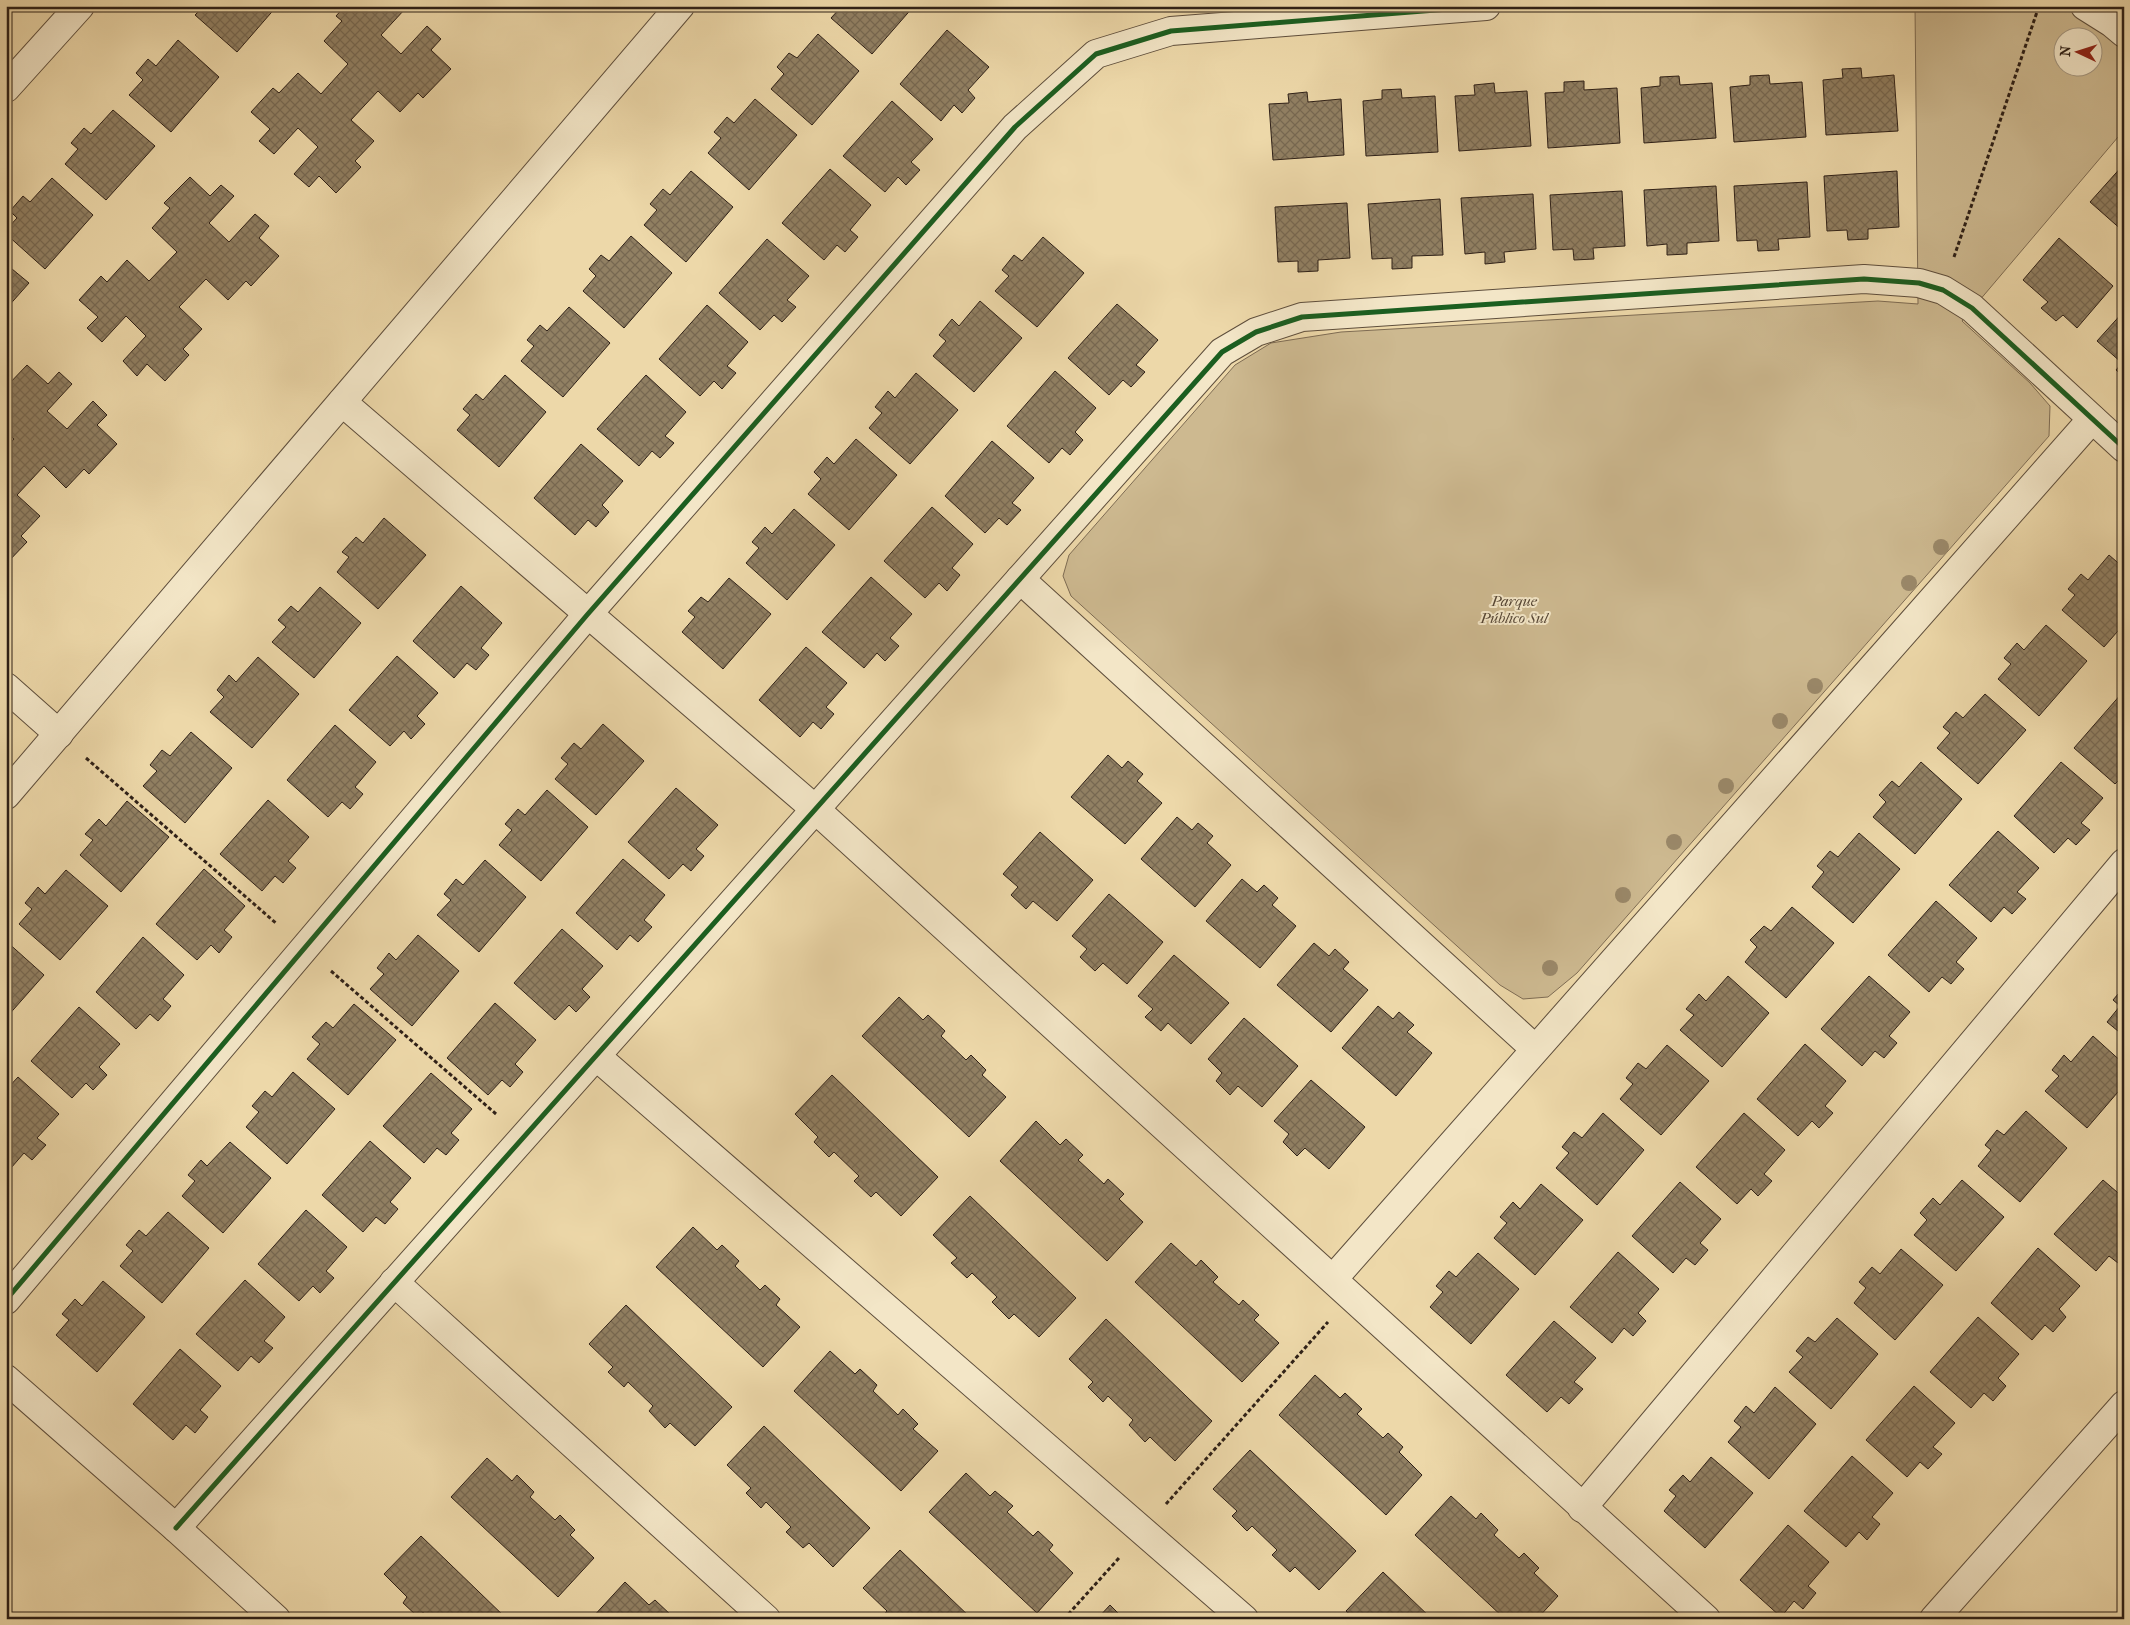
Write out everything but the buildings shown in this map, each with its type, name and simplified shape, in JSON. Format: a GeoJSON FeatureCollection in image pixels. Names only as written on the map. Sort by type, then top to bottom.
{"type":"FeatureCollection","features":[{"type":"Feature","properties":{"kind":"street"},"geometry":{"type":"LineString","coordinates":[[6,88],[80,6]]}},
{"type":"Feature","properties":{"kind":"street"},"geometry":{"type":"LineString","coordinates":[[6,796],[680,6]]}},
{"type":"Feature","properties":{"kind":"street"},"geometry":{"type":"LineString","coordinates":[[6,1300],[587,615],[1015,127],[1096,54],[1170,31],[1486,6]]}},
{"type":"Feature","properties":{"kind":"street"},"geometry":{"type":"LineString","coordinates":[[2085,6],[2112,23],[2124,34]]}},
{"type":"Feature","properties":{"kind":"street"},"geometry":{"type":"LineString","coordinates":[[176,1528],[1222,352],[1256,332],[1302,317],[1864,279],[1919,283],[1943,290],[1972,308],[2124,448]]}},
{"type":"Feature","properties":{"kind":"street"},"geometry":{"type":"LineString","coordinates":[[342,402],[815,810],[1706,1619]]}},
{"type":"Feature","properties":{"kind":"street"},"geometry":{"type":"LineString","coordinates":[[1342,1287],[1534,1048],[2092,419]]}},
{"type":"Feature","properties":{"kind":"street"},"geometry":{"type":"LineString","coordinates":[[1020,579],[1534,1048]]}},
{"type":"Feature","properties":{"kind":"street"},"geometry":{"type":"LineString","coordinates":[[6,686],[59,734]]}},
{"type":"Feature","properties":{"kind":"street"},"geometry":{"type":"LineString","coordinates":[[1582,1508],[2124,863]]}},
{"type":"Feature","properties":{"kind":"street"},"geometry":{"type":"LineString","coordinates":[[596,1056],[1244,1619]]}},
{"type":"Feature","properties":{"kind":"street"},"geometry":{"type":"LineString","coordinates":[[394,1282],[766,1619]]}},
{"type":"Feature","properties":{"kind":"street"},"geometry":{"type":"LineString","coordinates":[[6,1380],[176,1528],[276,1619]]}},
{"type":"Feature","properties":{"kind":"street"},"geometry":{"type":"LineString","coordinates":[[1934,1619],[2124,1405]]}},
{"type":"Feature","properties":{"kind":"path"},"geometry":{"type":"LineString","coordinates":[[1943,290],[2039,6]]}},
{"type":"Feature","properties":{"kind":"path"},"geometry":{"type":"LineString","coordinates":[[1064,1619],[1142,1531],[1342,1287]]}},
{"type":"Feature","properties":{"kind":"green space","name":"Parque Público Sul"},"geometry":{"type":"Polygon","coordinates":[[[1915,6],[2124,6],[2124,10],[2113,23],[2124,33],[2124,130],[1962,321],[2030,383],[2050,406],[2049,436],[1577,973],[1548,997],[1523,999],[1500,985],[1071,596],[1063,576],[1069,555],[1235,365],[1271,343],[1341,332],[1878,301],[1918,304],[1915,6]]]}},
{"type":"Feature","properties":{"kind":"cycle path"},"geometry":{"type":"LineString","coordinates":[[6,1300],[587,615],[1015,127],[1096,54],[1171,31],[1486,6]]}},
{"type":"Feature","properties":{"kind":"cycle path"},"geometry":{"type":"LineString","coordinates":[[176,1528],[1222,352],[1256,332],[1302,317],[1864,279],[1919,283],[1943,290],[1972,308],[2124,448]]}}]}
